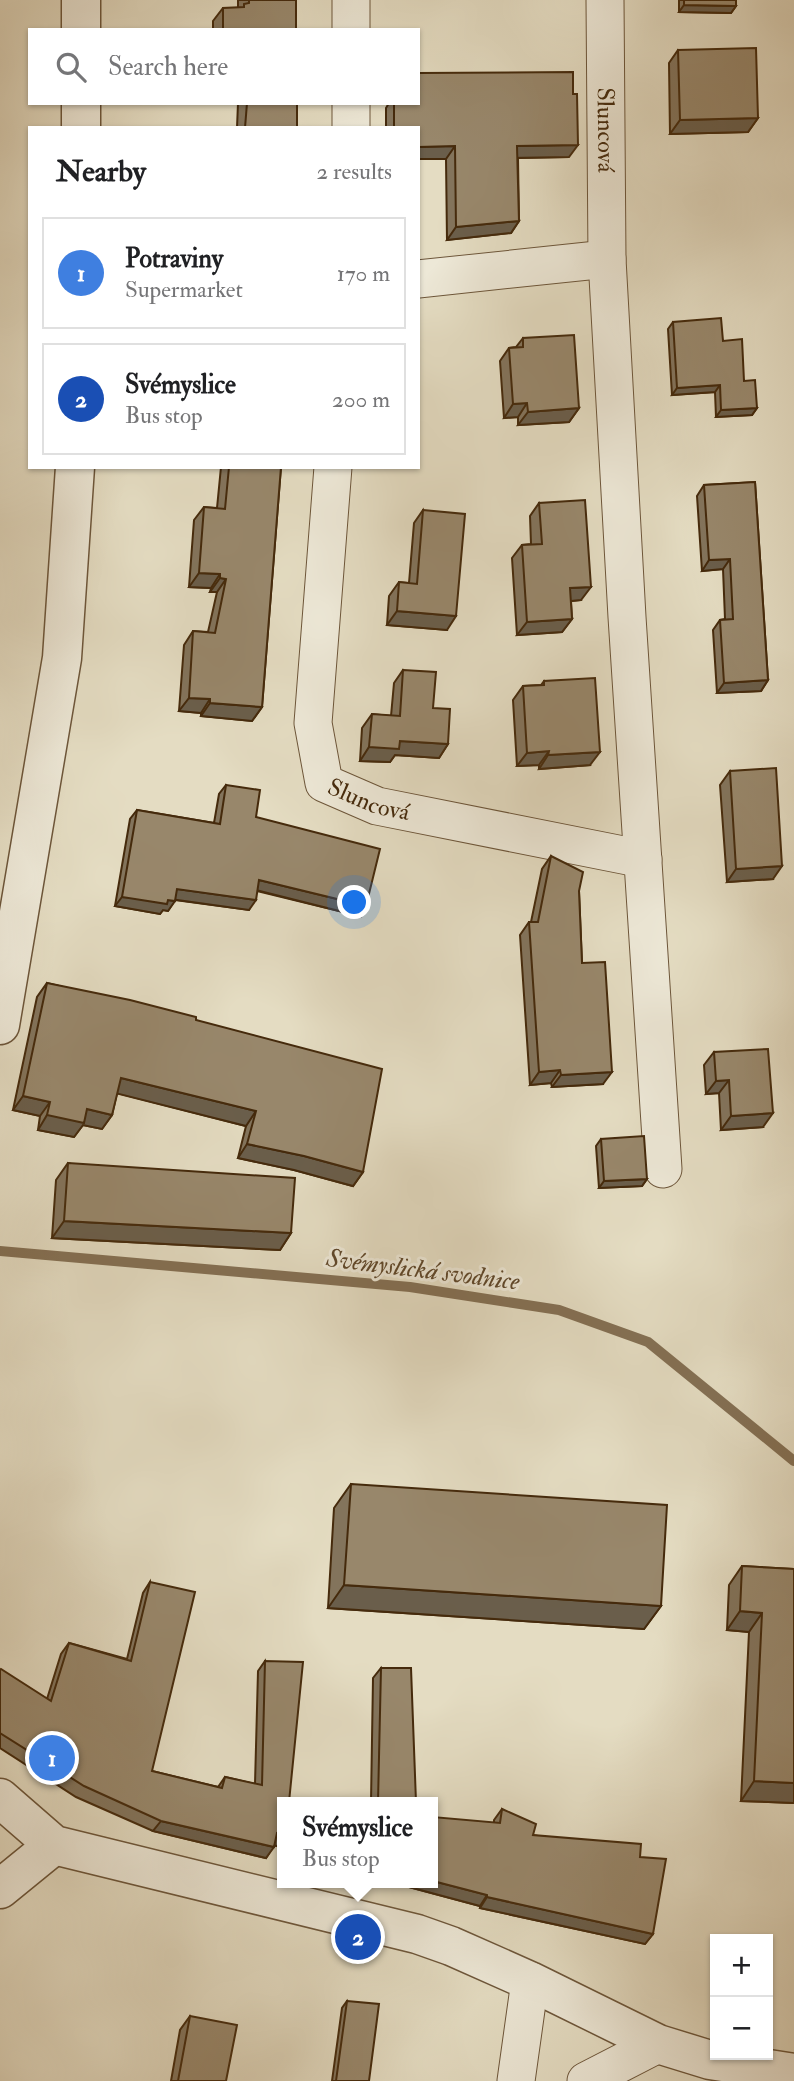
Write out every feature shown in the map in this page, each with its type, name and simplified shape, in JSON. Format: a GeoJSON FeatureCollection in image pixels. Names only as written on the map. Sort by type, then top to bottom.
{"type":"FeatureCollection","features":[{"type":"Feature","properties":{"kind":"street"},"geometry":{"type":"LineString","coordinates":[[81,0],[81,28]]}},
{"type":"Feature","properties":{"kind":"street"},"geometry":{"type":"LineString","coordinates":[[351,0],[351,28]]}},
{"type":"Feature","properties":{"kind":"street","name":"Sluncová"},"geometry":{"type":"LineString","coordinates":[[605,0],[607,259],[663,1169]]}},
{"type":"Feature","properties":{"kind":"street"},"geometry":{"type":"LineString","coordinates":[[81,105],[81,126]]}},
{"type":"Feature","properties":{"kind":"street"},"geometry":{"type":"LineString","coordinates":[[351,105],[351,126]]}},
{"type":"Feature","properties":{"kind":"street"},"geometry":{"type":"LineString","coordinates":[[420,279],[607,259]]}},
{"type":"Feature","properties":{"kind":"street"},"geometry":{"type":"LineString","coordinates":[[0,1025],[62,659],[75,469]]}},
{"type":"Feature","properties":{"kind":"street","name":"Sluncová"},"geometry":{"type":"LineString","coordinates":[[334,469],[313,723],[324,783],[377,806],[643,859]]}},
{"type":"Feature","properties":{"kind":"street"},"geometry":{"type":"LineString","coordinates":[[0,1798],[54,1845],[417,1934],[451,1946],[659,2044],[710,2060],[794,2073]]}},
{"type":"Feature","properties":{"kind":"street"},"geometry":{"type":"LineString","coordinates":[[0,1889],[54,1845]]}},
{"type":"Feature","properties":{"kind":"street"},"geometry":{"type":"LineString","coordinates":[[516,2081],[530,1982]]}},
{"type":"Feature","properties":{"kind":"street"},"geometry":{"type":"LineString","coordinates":[[586,2081],[659,2044]]}},
{"type":"Feature","properties":{"kind":"building"},"geometry":{"type":"Polygon","coordinates":[[[249,0],[296,0],[296,28],[223,28],[223,8],[244,7],[244,4],[249,3],[249,0]]]}},
{"type":"Feature","properties":{"kind":"building"},"geometry":{"type":"Polygon","coordinates":[[[684,0],[736,0],[736,6],[684,5],[684,0]]]}},
{"type":"Feature","properties":{"kind":"building"},"geometry":{"type":"Polygon","coordinates":[[[756,48],[758,118],[680,120],[678,50],[756,48]]]}},
{"type":"Feature","properties":{"kind":"building"},"geometry":{"type":"Polygon","coordinates":[[[573,72],[573,94],[577,94],[578,145],[517,146],[519,221],[456,227],[455,146],[420,147],[420,126],[394,126],[394,105],[420,105],[420,73],[573,72]]]}},
{"type":"Feature","properties":{"kind":"building"},"geometry":{"type":"Polygon","coordinates":[[[247,105],[297,105],[297,126],[245,126],[247,105]]]}},
{"type":"Feature","properties":{"kind":"building"},"geometry":{"type":"Polygon","coordinates":[[[721,318],[723,341],[742,339],[744,381],[755,380],[757,408],[721,410],[720,385],[677,388],[673,322],[721,318]]]}},
{"type":"Feature","properties":{"kind":"building"},"geometry":{"type":"Polygon","coordinates":[[[574,335],[579,408],[528,412],[527,403],[513,404],[509,348],[523,347],[523,338],[574,335]]]}},
{"type":"Feature","properties":{"kind":"building"},"geometry":{"type":"Polygon","coordinates":[[[229,469],[281,469],[262,707],[210,703],[210,699],[189,698],[193,631],[215,633],[226,579],[220,578],[220,574],[199,573],[204,507],[225,509],[229,469]]]}},
{"type":"Feature","properties":{"kind":"building"},"geometry":{"type":"Polygon","coordinates":[[[755,482],[768,680],[724,683],[720,620],[733,619],[730,559],[709,560],[704,485],[755,482]]]}},
{"type":"Feature","properties":{"kind":"building"},"geometry":{"type":"Polygon","coordinates":[[[585,500],[591,587],[570,588],[572,619],[527,622],[522,545],[542,544],[539,503],[585,500]]]}},
{"type":"Feature","properties":{"kind":"building"},"geometry":{"type":"Polygon","coordinates":[[[423,510],[465,514],[456,616],[397,611],[399,582],[417,584],[423,510]]]}},
{"type":"Feature","properties":{"kind":"building"},"geometry":{"type":"Polygon","coordinates":[[[403,670],[436,672],[433,708],[450,709],[448,744],[400,741],[399,749],[369,747],[372,714],[400,716],[403,670]]]}},
{"type":"Feature","properties":{"kind":"building"},"geometry":{"type":"Polygon","coordinates":[[[595,678],[600,752],[548,755],[549,751],[527,753],[523,686],[544,685],[544,681],[595,678]]]}},
{"type":"Feature","properties":{"kind":"building"},"geometry":{"type":"Polygon","coordinates":[[[776,768],[782,866],[736,869],[730,771],[776,768]]]}},
{"type":"Feature","properties":{"kind":"building"},"geometry":{"type":"Polygon","coordinates":[[[226,785],[260,790],[256,817],[380,849],[366,906],[259,880],[256,900],[177,889],[175,901],[168,900],[167,904],[122,897],[137,810],[220,824],[226,785]]]}},
{"type":"Feature","properties":{"kind":"building"},"geometry":{"type":"Polygon","coordinates":[[[551,856],[583,872],[579,891],[582,963],[605,962],[612,1072],[561,1075],[560,1070],[539,1072],[529,922],[538,922],[551,856]]]}},
{"type":"Feature","properties":{"kind":"building"},"geometry":{"type":"Polygon","coordinates":[[[47,983],[130,1000],[382,1069],[363,1172],[247,1144],[256,1111],[121,1078],[112,1115],[87,1109],[84,1123],[47,1115],[50,1102],[23,1096],[47,983]]]}},
{"type":"Feature","properties":{"kind":"building"},"geometry":{"type":"Polygon","coordinates":[[[768,1049],[773,1113],[731,1116],[729,1080],[716,1081],[714,1052],[768,1049]]]}},
{"type":"Feature","properties":{"kind":"building"},"geometry":{"type":"Polygon","coordinates":[[[644,1136],[647,1179],[604,1181],[601,1139],[644,1136]]]}},
{"type":"Feature","properties":{"kind":"building"},"geometry":{"type":"Polygon","coordinates":[[[68,1163],[295,1178],[291,1233],[64,1221],[68,1163]]]}},
{"type":"Feature","properties":{"kind":"building"},"geometry":{"type":"Polygon","coordinates":[[[351,1484],[667,1505],[661,1606],[344,1585],[351,1484]]]}},
{"type":"Feature","properties":{"kind":"building"},"geometry":{"type":"Polygon","coordinates":[[[742,1566],[794,1569],[794,1783],[754,1781],[762,1613],[740,1611],[742,1566]]]}},
{"type":"Feature","properties":{"kind":"building"},"geometry":{"type":"Polygon","coordinates":[[[150,1582],[195,1592],[152,1771],[222,1788],[225,1777],[262,1785],[265,1661],[303,1662],[290,1797],[277,1797],[277,1833],[274,1847],[161,1821],[84,1786],[0,1733],[1,1669],[51,1701],[69,1643],[131,1661],[150,1582]]]}},
{"type":"Feature","properties":{"kind":"building"},"geometry":{"type":"Polygon","coordinates":[[[381,1668],[411,1668],[416,1797],[378,1797],[381,1668]]]}},
{"type":"Feature","properties":{"kind":"building"},"geometry":{"type":"Polygon","coordinates":[[[502,1809],[536,1824],[533,1835],[641,1844],[640,1857],[666,1859],[653,1934],[487,1897],[438,1882],[438,1817],[500,1823],[502,1809]]]}},
{"type":"Feature","properties":{"kind":"building"},"geometry":{"type":"Polygon","coordinates":[[[347,2001],[379,2004],[369,2081],[336,2081],[347,2001]]]}},
{"type":"Feature","properties":{"kind":"building"},"geometry":{"type":"Polygon","coordinates":[[[190,2016],[237,2025],[226,2081],[178,2081],[190,2016]]]}},
{"type":"Feature","properties":{"kind":"waterway","name":"Svémyslická svodnice"},"geometry":{"type":"LineString","coordinates":[[0,1251],[410,1287],[559,1310],[648,1342],[794,1461]]}},
{"type":"Feature","properties":{"kind":"place","name":"Potraviny"},"geometry":{"type":"Point","coordinates":[52,1758]}},
{"type":"Feature","properties":{"kind":"place","name":"Svémyslice"},"geometry":{"type":"Point","coordinates":[358,1937]}}]}
